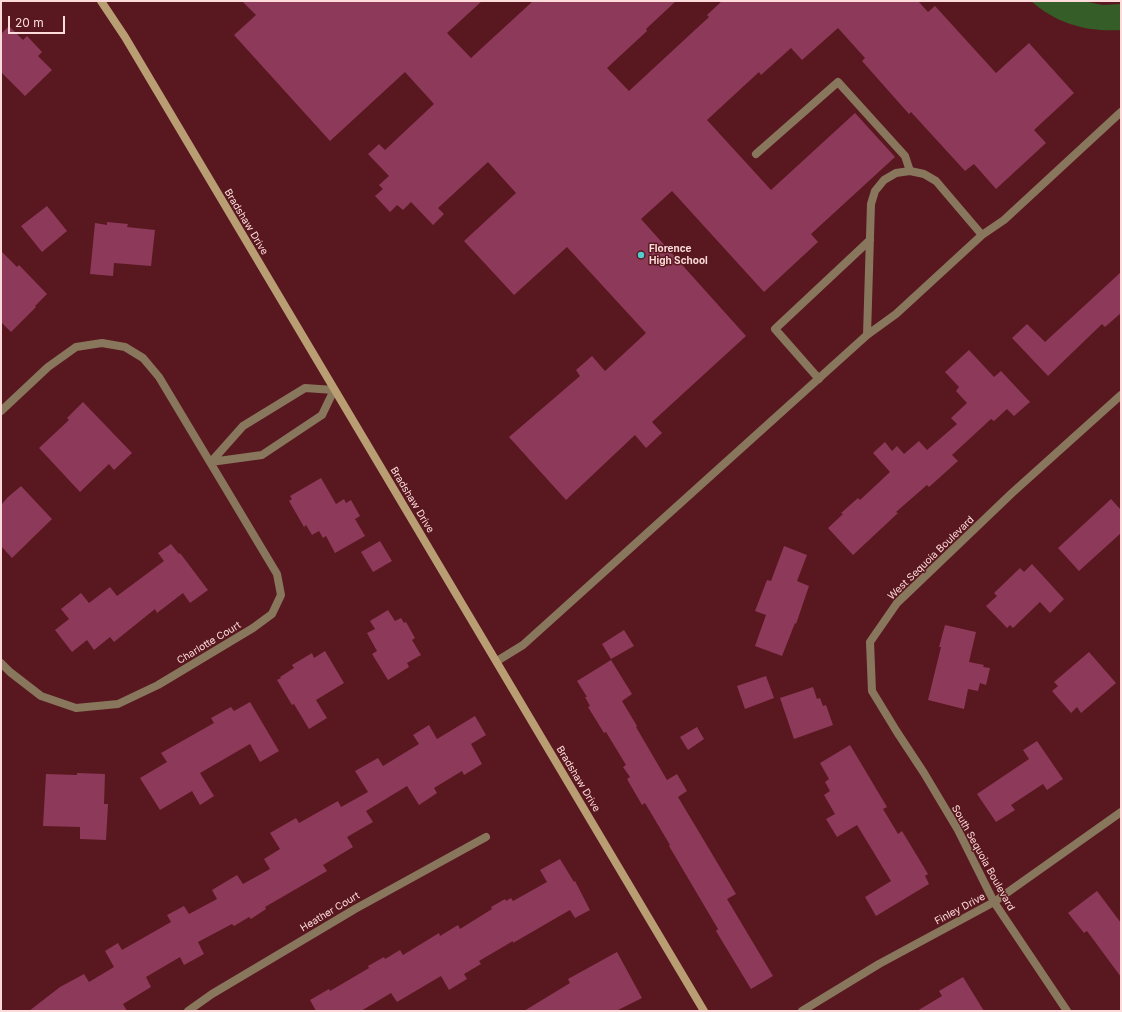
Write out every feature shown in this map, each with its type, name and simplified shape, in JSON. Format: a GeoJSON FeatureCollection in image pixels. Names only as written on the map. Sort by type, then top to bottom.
{"type":"FeatureCollection","features":[{"type":"Feature","properties":{"kind":"street","name":"Bradshaw Drive"},"geometry":{"type":"LineString","coordinates":[[102,1],[497,661],[704,1011]]}},
{"type":"Feature","properties":{"kind":"street"},"geometry":{"type":"LineString","coordinates":[[756,154],[838,82],[905,156],[910,171]]}},
{"type":"Feature","properties":{"kind":"street"},"geometry":{"type":"LineString","coordinates":[[497,661],[523,645],[867,335],[896,314],[982,235],[1004,220],[1121,112]]}},
{"type":"Feature","properties":{"kind":"street"},"geometry":{"type":"LineString","coordinates":[[867,335],[871,204],[875,190],[884,180],[896,174],[910,171],[924,174],[936,181],[982,235]]}},
{"type":"Feature","properties":{"kind":"street"},"geometry":{"type":"LineString","coordinates":[[819,379],[775,329],[870,240]]}},
{"type":"Feature","properties":{"kind":"street","name":"Charlotte Court"},"geometry":{"type":"LineString","coordinates":[[1,411],[48,367],[76,347],[102,343],[125,347],[143,358],[158,377],[211,462],[277,574],[281,595],[272,614],[253,628],[158,685],[118,704],[76,708],[41,696],[10,672],[1,663]]}},
{"type":"Feature","properties":{"kind":"street"},"geometry":{"type":"LineString","coordinates":[[305,388],[334,390],[322,415],[262,455],[211,462],[243,426],[305,388]]}},
{"type":"Feature","properties":{"kind":"street","name":"West Sequoia Boulevard"},"geometry":{"type":"LineString","coordinates":[[924,774],[872,691],[870,642],[898,603],[1012,493],[1121,395]]}},
{"type":"Feature","properties":{"kind":"street","name":"South Sequoia Boulevard"},"geometry":{"type":"LineString","coordinates":[[924,774],[958,830],[994,902],[1067,1011]]}},
{"type":"Feature","properties":{"kind":"street","name":"Finley Drive"},"geometry":{"type":"LineString","coordinates":[[802,1011],[879,964],[994,902],[1121,812]]}},
{"type":"Feature","properties":{"kind":"street","name":"Heather Court"},"geometry":{"type":"LineString","coordinates":[[188,1011],[212,994],[355,909],[486,837]]}},
{"type":"Feature","properties":{"kind":"green space"},"geometry":{"type":"Polygon","coordinates":[[[1031,1],[1083,1],[1103,5],[1121,4],[1121,30],[1096,30],[1073,25],[1051,16],[1031,1]]]}},
{"type":"Feature","properties":{"kind":"building"},"geometry":{"type":"Polygon","coordinates":[[[242,1],[482,1],[447,33],[471,58],[533,1],[676,1],[646,29],[647,31],[607,68],[629,91],[709,17],[707,15],[722,1],[918,1],[928,12],[935,6],[996,73],[1029,43],[1074,93],[1034,130],[1046,143],[996,189],[974,164],[965,171],[911,112],[909,114],[862,61],[865,58],[838,28],[802,60],[791,48],[761,75],[759,72],[707,120],[771,190],[855,113],[895,157],[811,234],[818,242],[764,292],[672,191],[641,219],[746,336],[652,422],[662,433],[646,448],[635,435],[566,500],[509,437],[580,376],[576,370],[592,356],[605,371],[646,333],[567,247],[514,295],[464,241],[516,193],[488,162],[438,208],[444,214],[433,225],[411,202],[403,210],[397,205],[390,212],[375,196],[383,189],[379,185],[389,176],[368,154],[379,144],[385,150],[434,104],[405,72],[330,141],[234,35],[256,15],[242,1]]]}},
{"type":"Feature","properties":{"kind":"building"},"geometry":{"type":"Polygon","coordinates":[[[9,26],[23,40],[27,36],[42,52],[38,56],[52,70],[25,96],[1,72],[1,34],[9,26]]]}},
{"type":"Feature","properties":{"kind":"building"},"geometry":{"type":"Polygon","coordinates":[[[47,206],[67,231],[42,252],[21,226],[47,206]]]}},
{"type":"Feature","properties":{"kind":"building"},"geometry":{"type":"Polygon","coordinates":[[[107,222],[128,224],[127,227],[155,230],[151,266],[114,263],[113,276],[90,274],[95,223],[107,225],[107,222]]]}},
{"type":"Feature","properties":{"kind":"building"},"geometry":{"type":"Polygon","coordinates":[[[1,251],[17,267],[19,265],[47,294],[11,332],[1,322],[1,251]]]}},
{"type":"Feature","properties":{"kind":"building"},"geometry":{"type":"Polygon","coordinates":[[[1121,272],[1121,313],[1105,327],[1102,324],[1048,376],[1012,338],[1027,324],[1045,342],[1121,272]]]}},
{"type":"Feature","properties":{"kind":"building"},"geometry":{"type":"Polygon","coordinates":[[[969,350],[994,377],[1001,371],[1030,402],[1014,416],[1007,409],[994,421],[991,419],[952,455],[958,461],[929,487],[927,485],[896,512],[898,513],[853,555],[828,528],[843,514],[841,513],[858,498],[860,500],[890,472],[873,453],[885,442],[892,451],[897,446],[904,454],[919,441],[927,450],[957,424],[951,418],[967,403],[956,391],[959,387],[945,372],[969,350]]]}},
{"type":"Feature","properties":{"kind":"building"},"geometry":{"type":"Polygon","coordinates":[[[83,402],[132,453],[114,470],[109,464],[80,492],[39,448],[69,420],[67,418],[83,402]]]}},
{"type":"Feature","properties":{"kind":"building"},"geometry":{"type":"Polygon","coordinates":[[[321,478],[336,504],[344,499],[346,503],[351,500],[360,516],[355,519],[365,536],[335,553],[326,536],[323,538],[319,531],[312,535],[306,525],[304,527],[289,501],[292,499],[290,496],[321,478]]]}},
{"type":"Feature","properties":{"kind":"building"},"geometry":{"type":"Polygon","coordinates":[[[21,486],[52,519],[12,558],[1,546],[1,505],[21,486]]]}},
{"type":"Feature","properties":{"kind":"building"},"geometry":{"type":"Polygon","coordinates":[[[1111,499],[1121,510],[1121,533],[1079,571],[1058,548],[1111,499]]]}},
{"type":"Feature","properties":{"kind":"building"},"geometry":{"type":"Polygon","coordinates":[[[380,541],[392,561],[373,572],[361,552],[380,541]]]}},
{"type":"Feature","properties":{"kind":"building"},"geometry":{"type":"Polygon","coordinates":[[[171,544],[179,554],[180,553],[208,590],[190,603],[183,593],[157,613],[155,609],[114,642],[110,637],[94,650],[87,640],[72,652],[55,630],[69,619],[61,609],[81,593],[89,603],[110,587],[117,596],[164,561],[158,553],[171,544]]]}},
{"type":"Feature","properties":{"kind":"building"},"geometry":{"type":"Polygon","coordinates":[[[784,546],[807,555],[797,581],[809,586],[796,624],[795,623],[782,656],[755,646],[766,615],[755,611],[767,580],[771,581],[784,546]]]}},
{"type":"Feature","properties":{"kind":"building"},"geometry":{"type":"Polygon","coordinates":[[[1032,564],[1064,599],[1050,613],[1040,602],[1013,628],[1010,625],[1007,628],[986,606],[997,596],[994,593],[1020,568],[1024,572],[1032,564]]]}},
{"type":"Feature","properties":{"kind":"building"},"geometry":{"type":"Polygon","coordinates":[[[388,610],[395,621],[401,618],[404,623],[406,622],[415,638],[412,640],[421,655],[407,663],[409,667],[388,680],[372,654],[377,651],[367,633],[375,629],[370,621],[388,610]]]}},
{"type":"Feature","properties":{"kind":"building"},"geometry":{"type":"Polygon","coordinates":[[[945,625],[976,632],[969,662],[984,665],[983,667],[990,668],[986,685],[980,683],[978,691],[968,689],[964,709],[928,700],[945,625]]]}},
{"type":"Feature","properties":{"kind":"building"},"geometry":{"type":"Polygon","coordinates":[[[624,630],[634,646],[611,659],[602,644],[624,630]]]}},
{"type":"Feature","properties":{"kind":"building"},"geometry":{"type":"Polygon","coordinates":[[[325,651],[344,683],[316,700],[327,718],[309,729],[277,680],[294,668],[292,665],[312,653],[314,658],[325,651]]]}},
{"type":"Feature","properties":{"kind":"building"},"geometry":{"type":"Polygon","coordinates":[[[1089,652],[1116,683],[1081,713],[1077,707],[1071,713],[1052,691],[1058,686],[1054,682],[1089,652]]]}},
{"type":"Feature","properties":{"kind":"building"},"geometry":{"type":"Polygon","coordinates":[[[611,660],[632,694],[622,701],[667,780],[677,774],[687,791],[678,797],[736,894],[727,899],[773,976],[751,989],[716,931],[718,929],[669,846],[670,845],[645,803],[642,805],[627,779],[630,777],[623,767],[626,765],[606,732],[604,733],[588,707],[590,706],[585,697],[587,697],[577,681],[611,660]]]}},
{"type":"Feature","properties":{"kind":"building"},"geometry":{"type":"Polygon","coordinates":[[[766,676],[774,698],[745,709],[737,686],[766,676]]]}},
{"type":"Feature","properties":{"kind":"building"},"geometry":{"type":"Polygon","coordinates":[[[813,687],[817,699],[820,698],[823,706],[826,705],[833,725],[794,739],[780,698],[813,687]]]}},
{"type":"Feature","properties":{"kind":"building"},"geometry":{"type":"Polygon","coordinates":[[[250,702],[279,751],[260,762],[250,744],[200,773],[214,796],[200,805],[192,791],[160,810],[140,778],[167,762],[161,753],[214,723],[211,718],[231,707],[234,711],[250,702]]]}},
{"type":"Feature","properties":{"kind":"building"},"geometry":{"type":"Polygon","coordinates":[[[475,716],[486,735],[471,744],[482,764],[464,775],[462,771],[434,788],[437,793],[419,805],[407,786],[366,811],[373,822],[347,837],[353,847],[323,865],[327,871],[265,907],[266,909],[251,919],[249,917],[234,926],[232,924],[198,942],[204,954],[184,965],[180,957],[146,977],[151,987],[123,1004],[127,1011],[29,1011],[60,987],[84,974],[89,982],[114,967],[105,951],[118,943],[122,950],[171,922],[167,915],[184,906],[189,914],[217,899],[212,890],[237,875],[243,884],[270,869],[264,859],[280,849],[270,833],[296,818],[299,823],[338,801],[341,807],[368,792],[355,771],[378,758],[383,766],[419,744],[413,735],[429,725],[437,739],[475,716]]]}},
{"type":"Feature","properties":{"kind":"building"},"geometry":{"type":"Polygon","coordinates":[[[697,727],[704,739],[688,750],[680,737],[697,727]]]}},
{"type":"Feature","properties":{"kind":"building"},"geometry":{"type":"Polygon","coordinates":[[[1037,741],[1063,779],[1047,790],[1043,784],[1011,805],[1015,810],[996,822],[977,794],[1029,759],[1023,750],[1037,741]]]}},
{"type":"Feature","properties":{"kind":"building"},"geometry":{"type":"Polygon","coordinates":[[[850,745],[887,807],[883,809],[898,834],[902,831],[928,874],[925,876],[929,884],[876,916],[865,897],[891,881],[857,825],[837,837],[826,819],[835,814],[824,795],[830,791],[825,782],[829,779],[820,763],[850,745]]]}},
{"type":"Feature","properties":{"kind":"building"},"geometry":{"type":"Polygon","coordinates":[[[77,773],[105,774],[104,804],[108,804],[106,840],[80,839],[80,827],[43,826],[46,774],[77,775],[77,773]]]}},
{"type":"Feature","properties":{"kind":"building"},"geometry":{"type":"Polygon","coordinates":[[[560,859],[574,882],[575,881],[590,910],[575,918],[570,910],[513,943],[513,941],[479,961],[481,964],[464,974],[467,979],[449,990],[441,976],[397,1002],[391,993],[361,1011],[316,1011],[310,1000],[329,989],[330,991],[369,968],[368,966],[384,957],[385,959],[400,950],[403,955],[439,933],[440,936],[458,925],[460,929],[505,899],[506,901],[511,898],[513,901],[547,882],[540,870],[560,859]]]}},
{"type":"Feature","properties":{"kind":"building"},"geometry":{"type":"Polygon","coordinates":[[[1097,891],[1121,923],[1121,977],[1087,931],[1084,933],[1068,913],[1097,891]]]}},
{"type":"Feature","properties":{"kind":"building"},"geometry":{"type":"Polygon","coordinates":[[[617,952],[642,998],[616,1011],[524,1011],[570,983],[568,979],[617,952]]]}},
{"type":"Feature","properties":{"kind":"building"},"geometry":{"type":"Polygon","coordinates":[[[963,977],[984,1011],[917,1011],[942,996],[939,991],[963,977]]]}},
{"type":"Feature","properties":{"kind":"place","name":"Florence High School"},"geometry":{"type":"Point","coordinates":[641,255]}}]}
